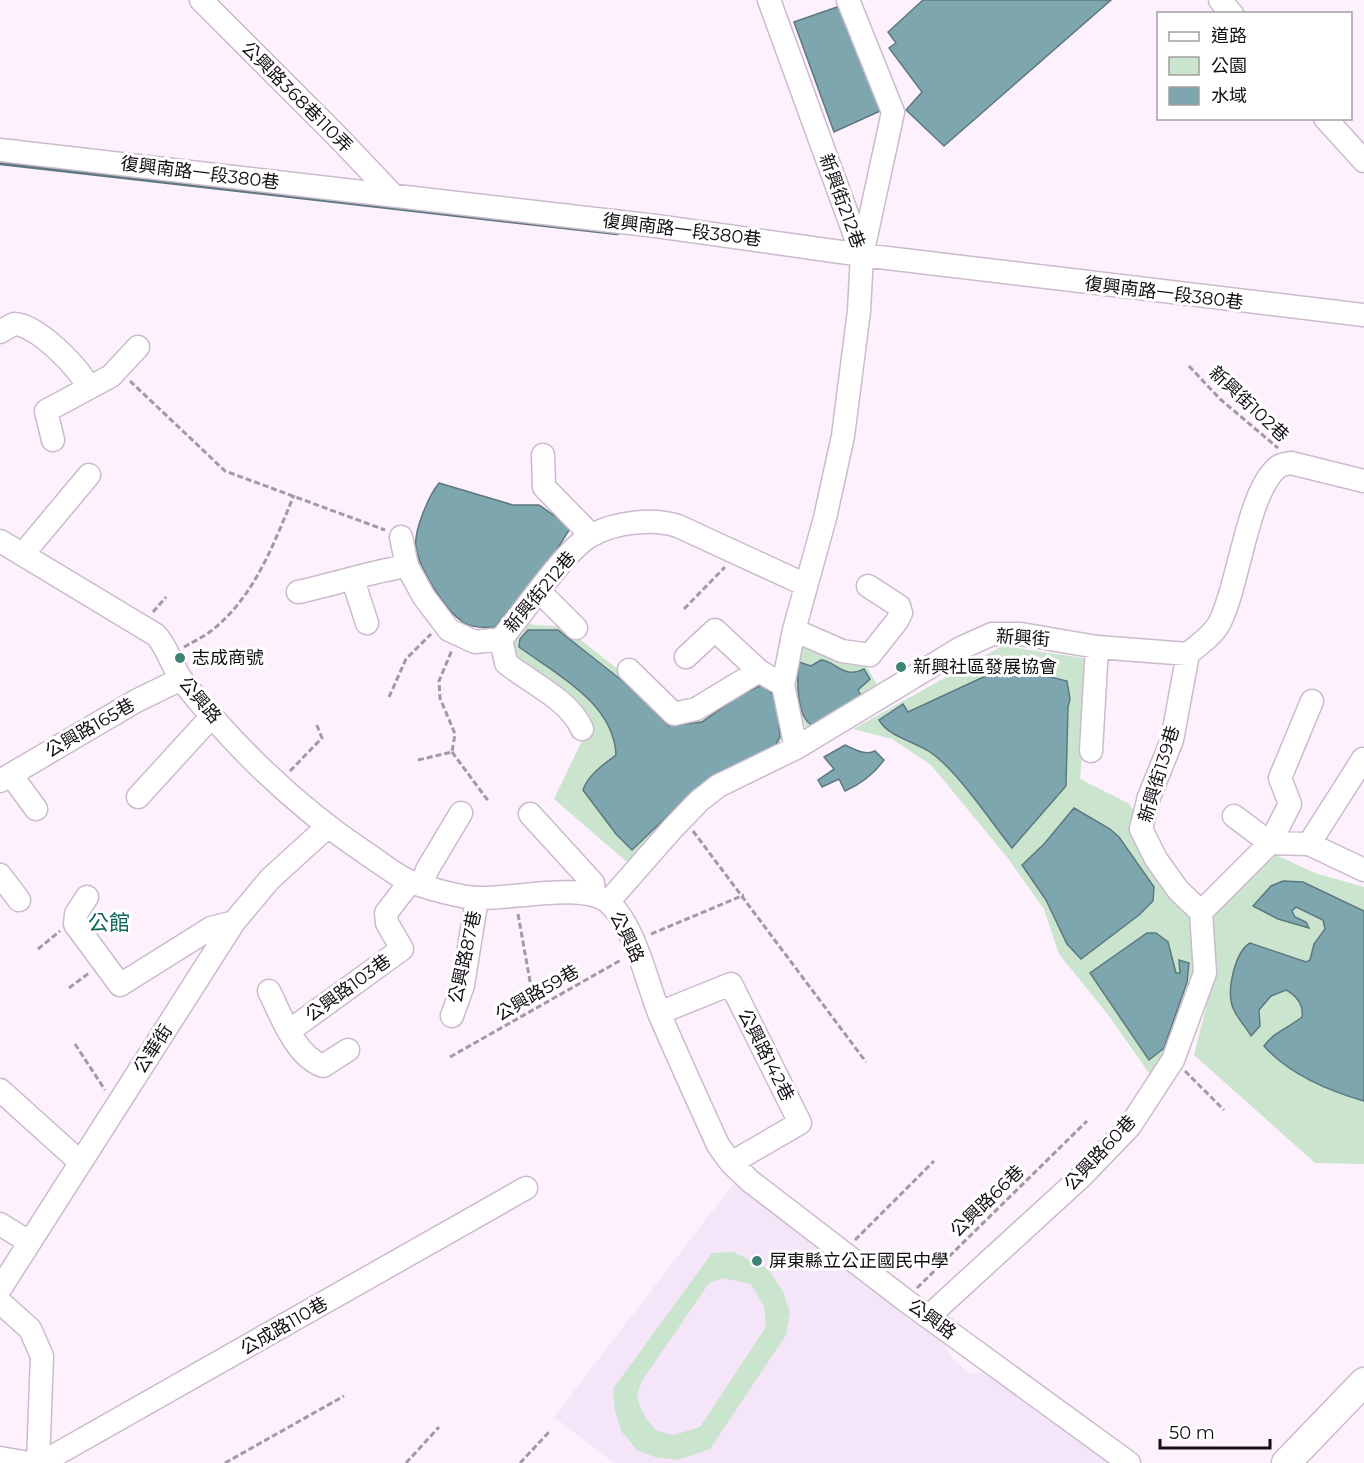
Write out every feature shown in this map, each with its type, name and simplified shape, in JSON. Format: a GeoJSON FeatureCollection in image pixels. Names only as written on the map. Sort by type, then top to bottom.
{"type":"FeatureCollection","features":[{"type":"Feature","properties":{"kind":"main road"},"geometry":{"type":"LineString","coordinates":[[1286,1463],[1364,1382]]}},
{"type":"Feature","properties":{"kind":"main road"},"geometry":{"type":"LineString","coordinates":[[1314,1463],[1364,1411]]}},
{"type":"Feature","properties":{"kind":"street","name":"公興路368巷110弄"},"geometry":{"type":"LineString","coordinates":[[201,0],[337,135],[392,194]]}},
{"type":"Feature","properties":{"kind":"street","name":"新興街212巷"},"geometry":{"type":"LineString","coordinates":[[769,0],[862,255],[859,310],[843,436],[825,518],[794,630],[783,685],[796,748]]}},
{"type":"Feature","properties":{"kind":"street"},"geometry":{"type":"LineString","coordinates":[[848,0],[893,112],[862,255]]}},
{"type":"Feature","properties":{"kind":"street"},"geometry":{"type":"LineString","coordinates":[[1220,0],[1230,12]]}},
{"type":"Feature","properties":{"kind":"street"},"geometry":{"type":"LineString","coordinates":[[1327,120],[1364,160]]}},
{"type":"Feature","properties":{"kind":"street","name":"復興南路一段380巷"},"geometry":{"type":"LineString","coordinates":[[0,150],[392,194],[779,242],[862,255],[1364,315]]}},
{"type":"Feature","properties":{"kind":"street"},"geometry":{"type":"LineString","coordinates":[[0,332],[14,324],[27,327],[75,365],[88,387]]}},
{"type":"Feature","properties":{"kind":"street"},"geometry":{"type":"LineString","coordinates":[[53,440],[46,411],[118,369],[138,347]]}},
{"type":"Feature","properties":{"kind":"street"},"geometry":{"type":"LineString","coordinates":[[543,455],[544,487],[591,535]]}},
{"type":"Feature","properties":{"kind":"street"},"geometry":{"type":"LineString","coordinates":[[1188,654],[1208,638],[1219,624],[1233,592],[1254,508],[1264,485],[1279,465],[1291,463],[1364,481]]}},
{"type":"Feature","properties":{"kind":"street"},"geometry":{"type":"LineString","coordinates":[[23,554],[89,475]]}},
{"type":"Feature","properties":{"kind":"street","name":"新興街212巷"},"geometry":{"type":"LineString","coordinates":[[451,628],[475,642],[501,639],[567,558],[591,535],[628,525],[661,521],[806,585]]}},
{"type":"Feature","properties":{"kind":"street"},"geometry":{"type":"LineString","coordinates":[[401,537],[407,566],[424,597],[451,628]]}},
{"type":"Feature","properties":{"kind":"street","name":"公興路"},"geometry":{"type":"LineString","coordinates":[[0,541],[142,624],[164,644],[167,657],[181,679],[212,716],[278,783],[327,827],[416,883],[477,898],[515,898],[565,892],[601,898],[618,912],[659,1013],[718,1145],[731,1163],[750,1181],[905,1300],[1129,1463]]}},
{"type":"Feature","properties":{"kind":"street"},"geometry":{"type":"LineString","coordinates":[[298,592],[353,580],[371,572],[407,566]]}},
{"type":"Feature","properties":{"kind":"street"},"geometry":{"type":"LineString","coordinates":[[353,580],[367,623]]}},
{"type":"Feature","properties":{"kind":"street"},"geometry":{"type":"LineString","coordinates":[[794,630],[842,651],[870,655],[901,613],[898,606],[868,586]]}},
{"type":"Feature","properties":{"kind":"street"},"geometry":{"type":"LineString","coordinates":[[540,592],[576,628]]}},
{"type":"Feature","properties":{"kind":"street"},"geometry":{"type":"LineString","coordinates":[[686,657],[715,630],[759,671],[783,685]]}},
{"type":"Feature","properties":{"kind":"street","name":"新興街"},"geometry":{"type":"LineString","coordinates":[[601,898],[718,786],[796,748],[962,648],[992,634],[1021,634],[1097,647],[1188,654]]}},
{"type":"Feature","properties":{"kind":"street"},"geometry":{"type":"LineString","coordinates":[[501,639],[506,663],[553,696],[579,721],[582,729]]}},
{"type":"Feature","properties":{"kind":"street"},"geometry":{"type":"LineString","coordinates":[[1091,751],[1097,647]]}},
{"type":"Feature","properties":{"kind":"street","name":"新興街139巷"},"geometry":{"type":"LineString","coordinates":[[1188,654],[1172,740],[1149,797],[1141,829],[1156,859],[1178,890],[1201,912]]}},
{"type":"Feature","properties":{"kind":"street"},"geometry":{"type":"LineString","coordinates":[[629,670],[674,714],[696,709],[759,671]]}},
{"type":"Feature","properties":{"kind":"street","name":"公興路165巷"},"geometry":{"type":"LineString","coordinates":[[6,778],[136,701],[181,679]]}},
{"type":"Feature","properties":{"kind":"street"},"geometry":{"type":"LineString","coordinates":[[1201,912],[1270,843],[1290,804],[1280,778],[1312,700]]}},
{"type":"Feature","properties":{"kind":"street"},"geometry":{"type":"LineString","coordinates":[[138,797],[212,716]]}},
{"type":"Feature","properties":{"kind":"street"},"geometry":{"type":"LineString","coordinates":[[1309,844],[1363,759]]}},
{"type":"Feature","properties":{"kind":"street"},"geometry":{"type":"LineString","coordinates":[[6,778],[36,809]]}},
{"type":"Feature","properties":{"kind":"street"},"geometry":{"type":"LineString","coordinates":[[416,883],[427,870],[461,813]]}},
{"type":"Feature","properties":{"kind":"street"},"geometry":{"type":"LineString","coordinates":[[530,814],[593,884],[601,898]]}},
{"type":"Feature","properties":{"kind":"street"},"geometry":{"type":"LineString","coordinates":[[1234,816],[1270,843],[1309,844],[1364,870]]}},
{"type":"Feature","properties":{"kind":"street","name":"公華街"},"geometry":{"type":"LineString","coordinates":[[0,1289],[234,922],[270,879],[327,827]]}},
{"type":"Feature","properties":{"kind":"street"},"geometry":{"type":"LineString","coordinates":[[0,875],[19,900]]}},
{"type":"Feature","properties":{"kind":"street","name":"公興路103巷"},"geometry":{"type":"LineString","coordinates":[[289,1031],[402,949],[387,923],[386,913],[416,883]]}},
{"type":"Feature","properties":{"kind":"street"},"geometry":{"type":"LineString","coordinates":[[87,897],[76,914],[75,924],[120,985],[211,928],[234,922]]}},
{"type":"Feature","properties":{"kind":"street","name":"公興路87巷"},"geometry":{"type":"LineString","coordinates":[[452,1016],[463,985],[477,898]]}},
{"type":"Feature","properties":{"kind":"street","name":"公興路60巷"},"geometry":{"type":"LineString","coordinates":[[929,1316],[1082,1176],[1130,1126],[1173,1060],[1205,973],[1201,912]]}},
{"type":"Feature","properties":{"kind":"street","name":"公興路142巷"},"geometry":{"type":"LineString","coordinates":[[659,1013],[730,984],[800,1123],[731,1163]]}},
{"type":"Feature","properties":{"kind":"street"},"geometry":{"type":"LineString","coordinates":[[269,991],[289,1031],[310,1057],[323,1066],[348,1050]]}},
{"type":"Feature","properties":{"kind":"street"},"geometry":{"type":"LineString","coordinates":[[0,1090],[80,1162]]}},
{"type":"Feature","properties":{"kind":"street","name":"公成路110巷"},"geometry":{"type":"LineString","coordinates":[[40,1463],[526,1188]]}},
{"type":"Feature","properties":{"kind":"street"},"geometry":{"type":"LineString","coordinates":[[0,1224],[29,1242]]}},
{"type":"Feature","properties":{"kind":"street"},"geometry":{"type":"LineString","coordinates":[[0,1302],[30,1329],[42,1356],[40,1463]]}},
{"type":"Feature","properties":{"kind":"street"},"geometry":{"type":"LineString","coordinates":[[0,1458],[29,1463]]}},
{"type":"Feature","properties":{"kind":"path","name":"新興街102巷"},"geometry":{"type":"LineString","coordinates":[[1189,366],[1220,399],[1272,441],[1291,463]]}},
{"type":"Feature","properties":{"kind":"path"},"geometry":{"type":"LineString","coordinates":[[118,369],[225,471],[401,537]]}},
{"type":"Feature","properties":{"kind":"path"},"geometry":{"type":"LineString","coordinates":[[167,657],[215,629],[235,609],[268,556],[294,495]]}},
{"type":"Feature","properties":{"kind":"path"},"geometry":{"type":"LineString","coordinates":[[684,609],[736,555]]}},
{"type":"Feature","properties":{"kind":"path"},"geometry":{"type":"LineString","coordinates":[[389,697],[406,659],[451,628]]}},
{"type":"Feature","properties":{"kind":"path"},"geometry":{"type":"LineString","coordinates":[[451,628],[439,681],[440,698],[455,734],[452,752],[489,802]]}},
{"type":"Feature","properties":{"kind":"path"},"geometry":{"type":"LineString","coordinates":[[278,783],[322,738],[316,723]]}},
{"type":"Feature","properties":{"kind":"path"},"geometry":{"type":"LineString","coordinates":[[418,760],[452,752]]}},
{"type":"Feature","properties":{"kind":"path"},"geometry":{"type":"LineString","coordinates":[[682,818],[744,896],[866,1062]]}},
{"type":"Feature","properties":{"kind":"path","name":"公興路59巷"},"geometry":{"type":"LineString","coordinates":[[450,1057],[634,947],[744,896]]}},
{"type":"Feature","properties":{"kind":"path"},"geometry":{"type":"LineString","coordinates":[[515,898],[533,998]]}},
{"type":"Feature","properties":{"kind":"path"},"geometry":{"type":"LineString","coordinates":[[38,949],[60,931],[75,924]]}},
{"type":"Feature","properties":{"kind":"path"},"geometry":{"type":"LineString","coordinates":[[69,988],[104,963]]}},
{"type":"Feature","properties":{"kind":"path"},"geometry":{"type":"LineString","coordinates":[[75,1044],[116,1107]]}},
{"type":"Feature","properties":{"kind":"path"},"geometry":{"type":"LineString","coordinates":[[1173,1060],[1224,1110]]}},
{"type":"Feature","properties":{"kind":"path","name":"公興路66巷"},"geometry":{"type":"LineString","coordinates":[[905,1300],[1087,1121]]}},
{"type":"Feature","properties":{"kind":"path"},"geometry":{"type":"LineString","coordinates":[[843,1252],[934,1161]]}},
{"type":"Feature","properties":{"kind":"path"},"geometry":{"type":"LineString","coordinates":[[225,1463],[344,1396]]}},
{"type":"Feature","properties":{"kind":"path"},"geometry":{"type":"LineString","coordinates":[[406,1463],[439,1427]]}},
{"type":"Feature","properties":{"kind":"path"},"geometry":{"type":"LineString","coordinates":[[520,1463],[549,1432]]}},
{"type":"Feature","properties":{"kind":"shaded area","name":"屏東縣立公正國民中學"},"geometry":{"type":"Polygon","coordinates":[[[734,1183],[942,1338],[950,1356],[968,1373],[983,1373],[1118,1463],[614,1463],[554,1417],[734,1183]]]}},
{"type":"Feature","properties":{"kind":"green space"},"geometry":{"type":"Polygon","coordinates":[[[524,624],[564,627],[619,670],[670,722],[762,678],[777,691],[785,734],[777,747],[699,788],[627,862],[554,799],[590,724],[506,647],[524,624]]]}},
{"type":"Feature","properties":{"kind":"green space"},"geometry":{"type":"Polygon","coordinates":[[[806,624],[862,646],[862,658],[880,690],[820,726],[806,727],[800,714],[795,689],[799,650],[806,624]]]}},
{"type":"Feature","properties":{"kind":"green space"},"geometry":{"type":"Polygon","coordinates":[[[1002,646],[1090,659],[1080,779],[1128,803],[1158,842],[1195,910],[1193,974],[1175,1049],[1151,1076],[1109,1016],[1059,954],[1044,909],[1007,857],[931,765],[892,739],[853,729],[1002,646]]]}},
{"type":"Feature","properties":{"kind":"green space"},"geometry":{"type":"Polygon","coordinates":[[[1276,855],[1315,873],[1364,887],[1364,1164],[1315,1163],[1194,1055],[1213,980],[1214,916],[1276,855]]]}},
{"type":"Feature","properties":{"kind":"green space"},"geometry":{"type":"Polygon","coordinates":[[[733,1252],[768,1269],[783,1292],[790,1312],[786,1335],[710,1449],[678,1460],[655,1457],[637,1450],[622,1432],[615,1411],[613,1389],[712,1253],[733,1252]],[[723,1278],[709,1283],[642,1381],[637,1395],[640,1407],[647,1420],[657,1431],[674,1435],[700,1427],[766,1327],[764,1306],[751,1284],[723,1278]]]}},
{"type":"Feature","properties":{"kind":"water"},"geometry":{"type":"Polygon","coordinates":[[[923,0],[1111,0],[944,146],[906,110],[922,92],[889,48],[896,43],[888,32],[923,0]]]}},
{"type":"Feature","properties":{"kind":"water"},"geometry":{"type":"Polygon","coordinates":[[[840,6],[880,111],[834,132],[794,22],[840,6]]]}},
{"type":"Feature","properties":{"kind":"water"},"geometry":{"type":"Polygon","coordinates":[[[439,483],[513,505],[539,505],[571,527],[551,559],[495,627],[470,625],[456,616],[434,589],[418,557],[416,541],[419,524],[439,483]]]}},
{"type":"Feature","properties":{"kind":"water"},"geometry":{"type":"Polygon","coordinates":[[[528,630],[558,630],[625,683],[669,726],[702,722],[740,695],[762,685],[776,697],[780,737],[775,746],[700,785],[632,850],[616,834],[583,790],[592,775],[616,755],[613,737],[605,720],[581,692],[519,647],[520,639],[528,630]]]}},
{"type":"Feature","properties":{"kind":"water"},"geometry":{"type":"Polygon","coordinates":[[[821,660],[845,671],[857,672],[864,669],[870,679],[858,690],[861,696],[812,725],[807,721],[800,706],[799,662],[811,666],[821,660]]]}},
{"type":"Feature","properties":{"kind":"water"},"geometry":{"type":"Polygon","coordinates":[[[1007,666],[1067,681],[1070,699],[1066,786],[1012,848],[962,783],[940,760],[923,748],[889,731],[879,720],[903,704],[908,712],[1007,666]]]}},
{"type":"Feature","properties":{"kind":"water"},"geometry":{"type":"Polygon","coordinates":[[[845,745],[863,752],[875,751],[884,760],[867,778],[845,791],[839,779],[822,787],[818,780],[834,769],[824,757],[845,745]]]}},
{"type":"Feature","properties":{"kind":"water"},"geometry":{"type":"Polygon","coordinates":[[[1074,808],[1110,829],[1119,837],[1154,887],[1153,901],[1139,915],[1081,959],[1067,944],[1046,900],[1022,865],[1044,844],[1074,808]]]}},
{"type":"Feature","properties":{"kind":"water"},"geometry":{"type":"Polygon","coordinates":[[[1283,881],[1303,882],[1364,911],[1364,1101],[1337,1092],[1297,1073],[1264,1046],[1277,1033],[1302,1017],[1300,1005],[1290,992],[1286,990],[1271,996],[1259,1010],[1260,1026],[1251,1036],[1233,1008],[1231,982],[1233,972],[1240,955],[1250,943],[1306,962],[1310,960],[1314,944],[1325,929],[1323,920],[1296,907],[1292,911],[1295,917],[1306,922],[1309,928],[1278,919],[1253,906],[1271,886],[1283,881]]]}},
{"type":"Feature","properties":{"kind":"water"},"geometry":{"type":"Polygon","coordinates":[[[1147,933],[1156,933],[1168,942],[1176,973],[1180,973],[1179,960],[1189,963],[1187,982],[1164,1048],[1149,1060],[1090,973],[1147,933]]]}},
{"type":"Feature","properties":{"kind":"waterway"},"geometry":{"type":"LineString","coordinates":[[0,163],[617,233]]}},
{"type":"Feature","properties":{"kind":"place","name":"志成商號"},"geometry":{"type":"Point","coordinates":[180,658]}},
{"type":"Feature","properties":{"kind":"place","name":"新興社區發展協會"},"geometry":{"type":"Point","coordinates":[901,667]}},
{"type":"Feature","properties":{"kind":"place","name":"屏東縣立公正國民中學"},"geometry":{"type":"Point","coordinates":[757,1261]}},
{"type":"Feature","properties":{"kind":"district","name":"公館"},"geometry":{"type":"Point","coordinates":[109,922]}}]}
